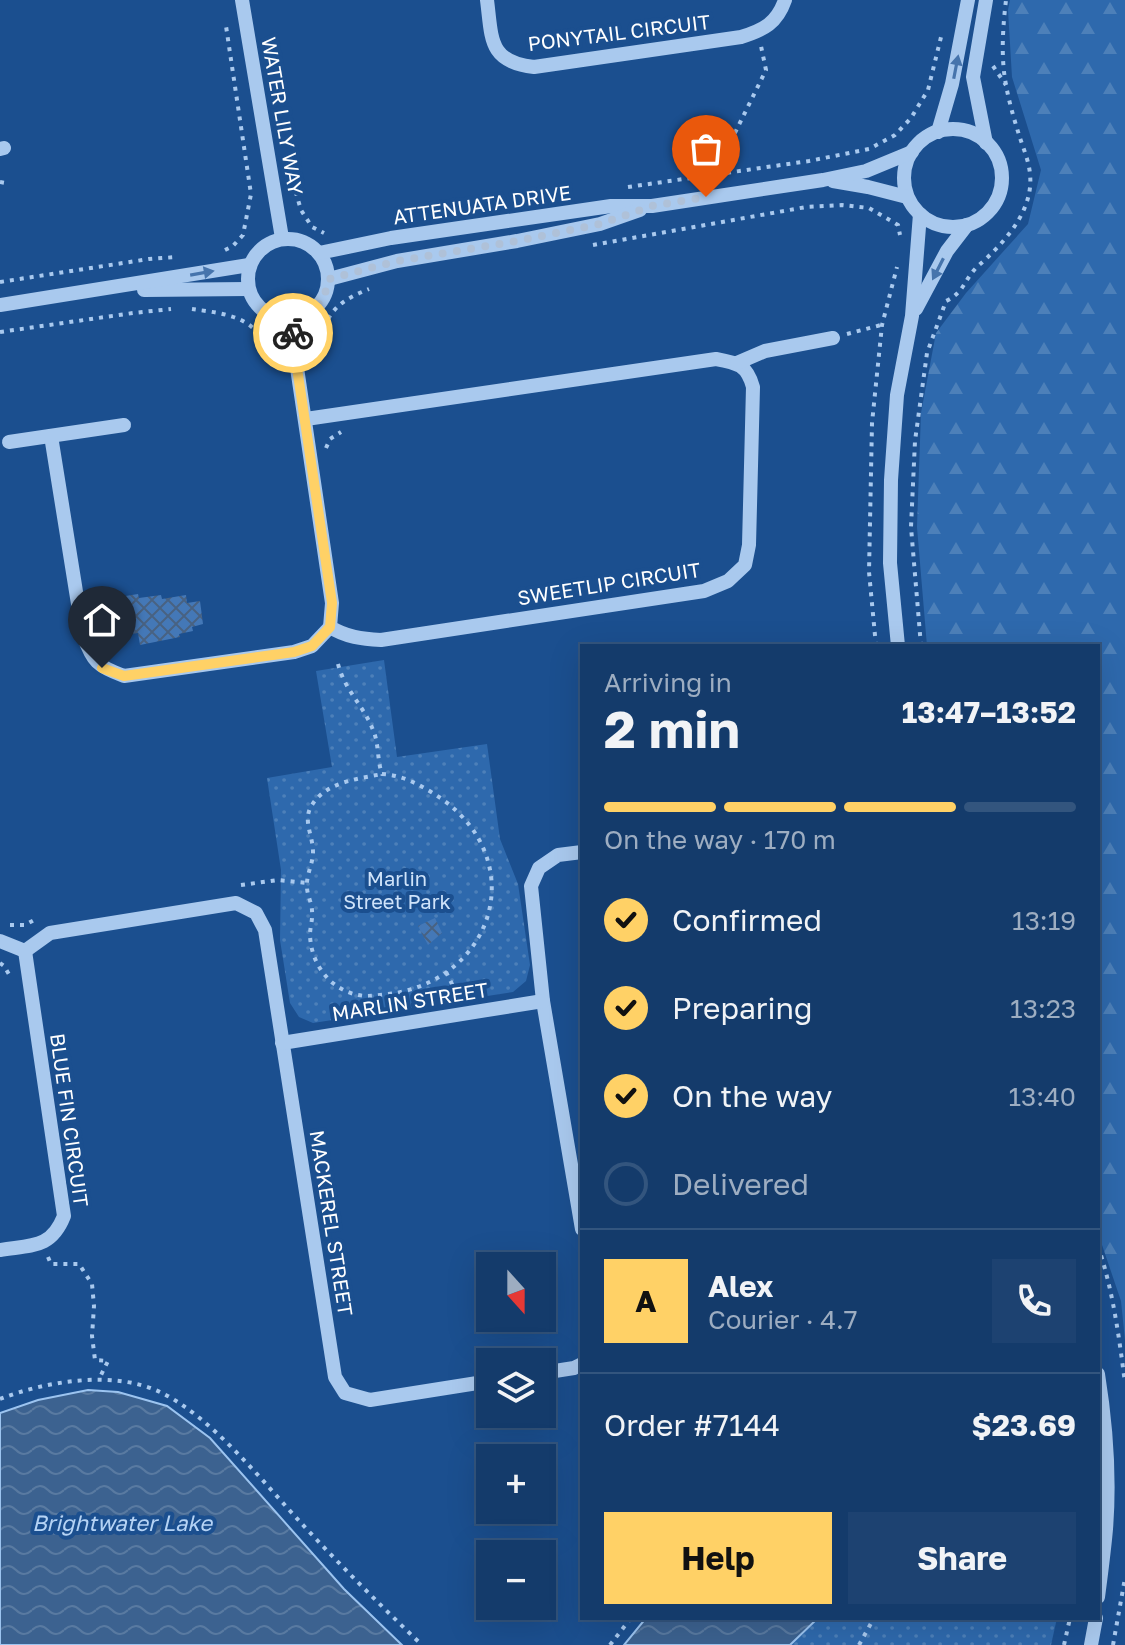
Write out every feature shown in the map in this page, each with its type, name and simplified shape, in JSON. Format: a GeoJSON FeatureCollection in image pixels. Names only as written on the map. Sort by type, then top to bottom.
{"type":"FeatureCollection","features":[{"type":"Feature","properties":{"kind":"street","name":"WATER LILY WAY"},"geometry":{"type":"LineString","coordinates":[[242,0],[282,238]]}},
{"type":"Feature","properties":{"kind":"street","name":"PONYTAIL CIRCUIT"},"geometry":{"type":"LineString","coordinates":[[487,0],[493,43],[502,57],[518,65],[534,67],[760,32]]}},
{"type":"Feature","properties":{"kind":"street"},"geometry":{"type":"LineString","coordinates":[[760,32],[780,15],[785,0]]}},
{"type":"Feature","properties":{"kind":"street"},"geometry":{"type":"LineString","coordinates":[[938,132],[952,84],[968,0]]}},
{"type":"Feature","properties":{"kind":"street"},"geometry":{"type":"LineString","coordinates":[[986,0],[973,77],[986,143]]}},
{"type":"Feature","properties":{"kind":"street"},"geometry":{"type":"LineString","coordinates":[[960,130],[973,134],[993,150],[1000,163],[1000,193],[981,218],[967,225],[942,226],[920,214],[907,197],[905,168],[912,152],[923,140],[938,132],[960,130]]}},
{"type":"Feature","properties":{"kind":"street","name":"ATTENUATA DRIVE"},"geometry":{"type":"LineString","coordinates":[[329,279],[397,261],[600,224],[652,206],[866,171],[912,152]]}},
{"type":"Feature","properties":{"kind":"street","name":"ATTENUATA DRIVE"},"geometry":{"type":"LineString","coordinates":[[823,180],[907,197]]}},
{"type":"Feature","properties":{"kind":"street","name":"ATTENUATA DRIVE"},"geometry":{"type":"LineString","coordinates":[[319,253],[391,238],[611,206],[652,206]]}},
{"type":"Feature","properties":{"kind":"street"},"geometry":{"type":"LineString","coordinates":[[898,644],[890,563],[891,480],[897,395],[912,316],[920,214]]}},
{"type":"Feature","properties":{"kind":"street"},"geometry":{"type":"LineString","coordinates":[[912,316],[947,251],[967,225]]}},
{"type":"Feature","properties":{"kind":"street"},"geometry":{"type":"LineString","coordinates":[[282,238],[296,238],[309,244],[319,253],[329,279],[326,293],[318,305],[294,319],[279,319],[265,313],[254,303],[248,289],[249,265],[256,252],[282,238]]}},
{"type":"Feature","properties":{"kind":"street"},"geometry":{"type":"LineString","coordinates":[[0,305],[249,265]]}},
{"type":"Feature","properties":{"kind":"street"},"geometry":{"type":"LineString","coordinates":[[101,290],[248,289]]}},
{"type":"Feature","properties":{"kind":"street"},"geometry":{"type":"LineString","coordinates":[[51,436],[83,635],[90,654],[102,668],[124,676],[294,652],[312,646],[330,627],[332,603],[293,341],[294,319]]}},
{"type":"Feature","properties":{"kind":"street"},"geometry":{"type":"LineString","coordinates":[[306,419],[716,359],[737,363],[765,351],[833,338]]}},
{"type":"Feature","properties":{"kind":"street","name":"SWEETLIP CIRCUIT"},"geometry":{"type":"LineString","coordinates":[[330,627],[341,634],[360,639],[381,640],[704,591],[728,581],[745,565],[749,545],[753,387],[750,374],[737,363]]}},
{"type":"Feature","properties":{"kind":"street"},"geometry":{"type":"LineString","coordinates":[[9,442],[124,425]]}},
{"type":"Feature","properties":{"kind":"street"},"geometry":{"type":"LineString","coordinates":[[580,852],[558,855],[539,868],[531,886],[543,1001],[580,1217]]}},
{"type":"Feature","properties":{"kind":"street","name":"MACKEREL STREET"},"geometry":{"type":"LineString","coordinates":[[25,951],[50,933],[236,903],[256,913],[265,930],[335,1377],[345,1393],[370,1400],[476,1383]]}},
{"type":"Feature","properties":{"kind":"street"},"geometry":{"type":"LineString","coordinates":[[0,941],[25,951]]}},
{"type":"Feature","properties":{"kind":"street","name":"BLUE FIN CIRCUIT"},"geometry":{"type":"LineString","coordinates":[[25,951],[64,1216],[58,1232],[43,1243]]}},
{"type":"Feature","properties":{"kind":"street","name":"MARLIN STREET"},"geometry":{"type":"LineString","coordinates":[[282,1043],[543,1001]]}},
{"type":"Feature","properties":{"kind":"street"},"geometry":{"type":"LineString","coordinates":[[0,1250],[43,1243]]}},
{"type":"Feature","properties":{"kind":"street"},"geometry":{"type":"LineString","coordinates":[[556,1371],[580,1365]]}},
{"type":"Feature","properties":{"kind":"street"},"geometry":{"type":"LineString","coordinates":[[1100,1388],[1106,1477],[1106,1526],[1100,1579]]}},
{"type":"Feature","properties":{"kind":"street"},"geometry":{"type":"LineString","coordinates":[[1091,1645],[1096,1620]]}},
{"type":"Feature","properties":{"kind":"path"},"geometry":{"type":"LineString","coordinates":[[921,644],[911,527],[915,441],[927,353],[946,301],[956,296],[972,272],[1014,228],[1028,199],[1030,176],[1005,76],[1003,22],[1006,0]]}},
{"type":"Feature","properties":{"kind":"path"},"geometry":{"type":"LineString","coordinates":[[215,254],[233,246],[243,235],[251,194],[225,15]]}},
{"type":"Feature","properties":{"kind":"path"},"geometry":{"type":"LineString","coordinates":[[621,188],[809,161],[869,149],[895,135],[911,118],[928,90],[942,30]]}},
{"type":"Feature","properties":{"kind":"path"},"geometry":{"type":"LineString","coordinates":[[733,192],[727,149],[766,70],[760,32]]}},
{"type":"Feature","properties":{"kind":"path"},"geometry":{"type":"LineString","coordinates":[[274,191],[294,186],[301,210],[312,227],[333,234]]}},
{"type":"Feature","properties":{"kind":"path"},"geometry":{"type":"LineString","coordinates":[[581,248],[806,207],[842,205],[869,208],[879,213],[898,225],[903,243]]}},
{"type":"Feature","properties":{"kind":"path"},"geometry":{"type":"LineString","coordinates":[[0,282],[149,259],[182,257]]}},
{"type":"Feature","properties":{"kind":"path"},"geometry":{"type":"LineString","coordinates":[[876,644],[869,572],[872,423],[882,325],[899,257]]}},
{"type":"Feature","properties":{"kind":"path"},"geometry":{"type":"LineString","coordinates":[[313,338],[320,337],[332,310],[371,288]]}},
{"type":"Feature","properties":{"kind":"path"},"geometry":{"type":"LineString","coordinates":[[186,308],[216,312],[239,320],[254,329],[266,347],[274,344]]}},
{"type":"Feature","properties":{"kind":"path"},"geometry":{"type":"LineString","coordinates":[[0,332],[172,309]]}},
{"type":"Feature","properties":{"kind":"path"},"geometry":{"type":"LineString","coordinates":[[833,338],[882,325]]}},
{"type":"Feature","properties":{"kind":"path"},"geometry":{"type":"LineString","coordinates":[[327,459],[326,448],[330,439],[349,430]]}},
{"type":"Feature","properties":{"kind":"path"},"geometry":{"type":"LineString","coordinates":[[338,664],[353,699],[375,733],[382,774]]}},
{"type":"Feature","properties":{"kind":"path"},"geometry":{"type":"LineString","coordinates":[[382,774],[407,779],[429,790],[452,806],[468,824],[483,845],[491,867],[490,913],[481,935],[446,972],[412,990],[363,996],[327,980],[312,949],[310,933],[313,914],[306,889],[313,850],[307,823],[309,810],[322,793],[336,785],[382,774]]}},
{"type":"Feature","properties":{"kind":"path"},"geometry":{"type":"LineString","coordinates":[[0,963],[13,981]]}},
{"type":"Feature","properties":{"kind":"path"},"geometry":{"type":"LineString","coordinates":[[446,972],[454,988],[457,1015]]}},
{"type":"Feature","properties":{"kind":"path"},"geometry":{"type":"LineString","coordinates":[[43,1243],[51,1264],[79,1264],[92,1284],[95,1360],[108,1361],[99,1379]]}},
{"type":"Feature","properties":{"kind":"path"},"geometry":{"type":"LineString","coordinates":[[1100,1251],[1117,1322],[1125,1383]]}},
{"type":"Feature","properties":{"kind":"path"},"geometry":{"type":"LineString","coordinates":[[0,1399],[27,1389],[99,1379],[160,1392],[190,1411],[229,1445],[352,1578],[422,1645]]}},
{"type":"Feature","properties":{"kind":"path"},"geometry":{"type":"LineString","coordinates":[[1113,1645],[1125,1578]]}},
{"type":"Feature","properties":{"kind":"path"},"geometry":{"type":"LineString","coordinates":[[610,1645],[629,1620]]}},
{"type":"Feature","properties":{"kind":"path"},"geometry":{"type":"LineString","coordinates":[[859,1645],[873,1620]]}},
{"type":"Feature","properties":{"kind":"path"},"geometry":{"type":"LineString","coordinates":[[1064,1645],[1070,1620]]}},
{"type":"Feature","properties":{"kind":"green space"},"geometry":{"type":"Polygon","coordinates":[[[1010,0],[1125,0],[1125,1340],[1121,1301],[1100,1239],[1100,644],[927,644],[917,527],[921,413],[936,333],[966,293],[1028,224],[1041,170],[1012,77],[1010,0]]]}},
{"type":"Feature","properties":{"kind":"green space","name":"Marlin Street Park"},"geometry":{"type":"Polygon","coordinates":[[[384,660],[397,757],[487,744],[500,839],[518,884],[530,965],[526,981],[513,992],[313,1023],[299,1017],[290,1003],[280,940],[281,870],[267,778],[332,767],[316,671],[384,660]]]}},
{"type":"Feature","properties":{"kind":"green space"},"geometry":{"type":"Polygon","coordinates":[[[816,1620],[1057,1620],[1051,1645],[790,1645],[816,1620]]]}},
{"type":"Feature","properties":{"kind":"water","name":"Brightwater Lake"},"geometry":{"type":"Polygon","coordinates":[[[88,1390],[118,1392],[167,1406],[210,1438],[344,1589],[402,1645],[0,1645],[0,1413],[38,1400],[88,1390]]]}},
{"type":"Feature","properties":{"kind":"water"},"geometry":{"type":"Polygon","coordinates":[[[644,1620],[816,1620],[790,1645],[624,1645],[644,1620]]]}},
{"type":"Feature","properties":{"kind":"building"},"geometry":{"type":"Polygon","coordinates":[[[138,594],[139,598],[161,595],[162,599],[186,595],[187,603],[200,601],[203,624],[192,627],[193,631],[179,634],[180,637],[140,645],[138,633],[118,636],[113,598],[138,594]]]}},
{"type":"Feature","properties":{"kind":"building"},"geometry":{"type":"Polygon","coordinates":[[[435,918],[442,933],[428,945],[418,926],[435,918]]]}},
{"type":"Feature","properties":{"kind":"way so far"},"geometry":{"type":"LineString","coordinates":[[293,333],[294,319],[318,305],[326,293],[329,279],[397,261],[600,224],[652,206],[706,197]]}},
{"type":"Feature","properties":{"kind":"route"},"geometry":{"type":"LineString","coordinates":[[102,668],[124,676],[294,652],[312,646],[330,627],[332,603],[293,333]]}}]}
